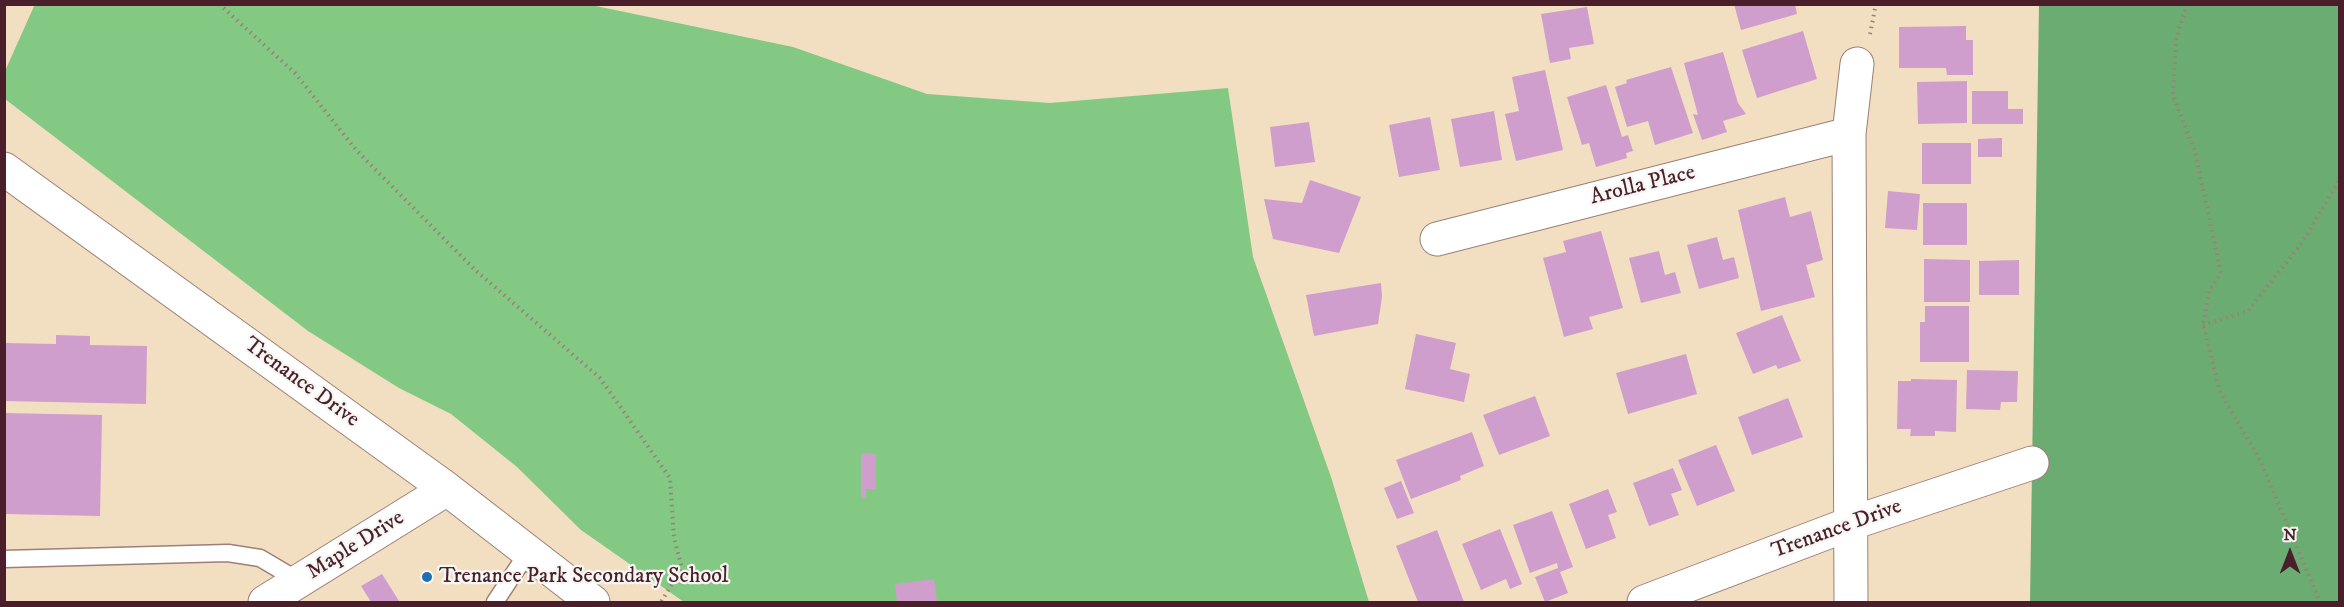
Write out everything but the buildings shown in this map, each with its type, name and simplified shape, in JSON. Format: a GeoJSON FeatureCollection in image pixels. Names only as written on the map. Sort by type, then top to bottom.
{"type":"FeatureCollection","features":[{"type":"Feature","properties":{"kind":"street"},"geometry":{"type":"LineString","coordinates":[[1851,603],[1850,134],[1857,64]]}},
{"type":"Feature","properties":{"kind":"street","name":"Arolla Place"},"geometry":{"type":"LineString","coordinates":[[1437,238],[1850,134]]}},
{"type":"Feature","properties":{"kind":"street","name":"Trenance Drive"},"geometry":{"type":"LineString","coordinates":[[4,169],[447,489],[593,603]]}},
{"type":"Feature","properties":{"kind":"street","name":"Trenance Drive"},"geometry":{"type":"LineString","coordinates":[[1644,603],[1852,523],[2032,463]]}},
{"type":"Feature","properties":{"kind":"street","name":"Maple Drive"},"geometry":{"type":"LineString","coordinates":[[264,603],[447,489]]}},
{"type":"Feature","properties":{"kind":"lane"},"geometry":{"type":"LineString","coordinates":[[495,603],[528,552]]}},
{"type":"Feature","properties":{"kind":"lane"},"geometry":{"type":"LineString","coordinates":[[4,558],[228,553],[260,558],[299,581]]}},
{"type":"Feature","properties":{"kind":"path"},"geometry":{"type":"LineString","coordinates":[[219,4],[295,73],[357,151],[474,269],[600,378],[670,478],[674,538],[682,568],[661,603]]}},
{"type":"Feature","properties":{"kind":"path"},"geometry":{"type":"LineString","coordinates":[[2187,4],[2176,39],[2173,96],[2195,151],[2221,273],[2209,291],[2203,325],[2220,392],[2259,458],[2320,603]]}},
{"type":"Feature","properties":{"kind":"path"},"geometry":{"type":"LineString","coordinates":[[2203,325],[2247,311],[2301,244],[2340,179]]}},
{"type":"Feature","properties":{"kind":"green space"},"geometry":{"type":"Polygon","coordinates":[[[35,4],[591,5],[793,47],[927,94],[1050,103],[1228,88],[1253,257],[1331,477],[1369,602],[684,602],[581,530],[517,467],[451,414],[399,388],[308,331],[5,99],[5,71],[35,4]]]}},
{"type":"Feature","properties":{"kind":"green space"},"geometry":{"type":"Polygon","coordinates":[[[2039,5],[2339,5],[2339,602],[2030,602],[2039,5]]]}},
{"type":"Feature","properties":{"kind":"place","name":"Trenance Park Secondary School"},"geometry":{"type":"Point","coordinates":[427,577]}}]}
